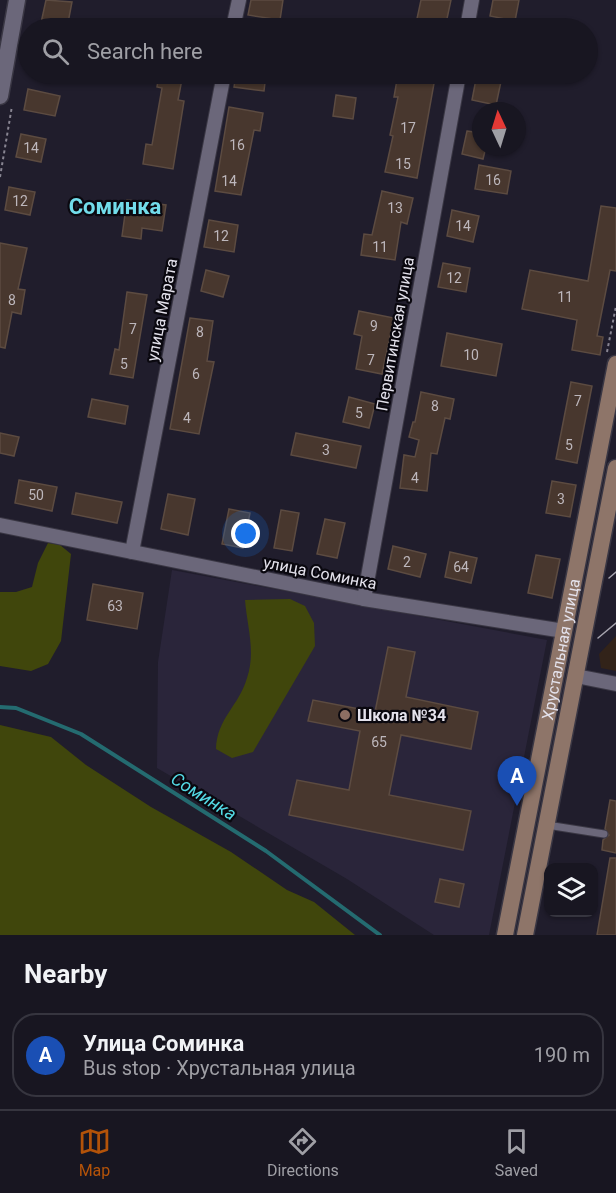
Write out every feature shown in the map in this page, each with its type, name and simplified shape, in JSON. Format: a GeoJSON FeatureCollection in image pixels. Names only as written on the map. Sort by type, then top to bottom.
{"type":"FeatureCollection","features":[{"type":"Feature","properties":{"kind":"main road","name":"Хрустальная улица"},"geometry":{"type":"LineString","coordinates":[[505,935],[616,364]]}},
{"type":"Feature","properties":{"kind":"main road","name":"Хрустальная улица"},"geometry":{"type":"LineString","coordinates":[[525,935],[616,468]]}},
{"type":"Feature","properties":{"kind":"main road"},"geometry":{"type":"LineString","coordinates":[[564,631],[584,634]]}},
{"type":"Feature","properties":{"kind":"main road"},"geometry":{"type":"LineString","coordinates":[[556,674],[576,676]]}},
{"type":"Feature","properties":{"kind":"street"},"geometry":{"type":"LineString","coordinates":[[0,96],[17,0]]}},
{"type":"Feature","properties":{"kind":"street"},"geometry":{"type":"LineString","coordinates":[[235,18],[239,0]]}},
{"type":"Feature","properties":{"kind":"street"},"geometry":{"type":"LineString","coordinates":[[469,18],[472,0]]}},
{"type":"Feature","properties":{"kind":"street","name":"улица Марата"},"geometry":{"type":"LineString","coordinates":[[132,552],[222,84]]}},
{"type":"Feature","properties":{"kind":"street","name":"Первитинская улица"},"geometry":{"type":"LineString","coordinates":[[364,599],[457,84]]}},
{"type":"Feature","properties":{"kind":"street","name":"улица Соминка"},"geometry":{"type":"LineString","coordinates":[[0,525],[364,599],[564,631]]}},
{"type":"Feature","properties":{"kind":"street"},"geometry":{"type":"LineString","coordinates":[[576,676],[616,684]]}},
{"type":"Feature","properties":{"kind":"lane"},"geometry":{"type":"LineString","coordinates":[[547,825],[604,834]]}},
{"type":"Feature","properties":{"kind":"shaded area","name":"Школа №34"},"geometry":{"type":"Polygon","coordinates":[[[172,570],[547,640],[489,935],[434,935],[347,879],[157,768],[158,662],[172,570]]]}},
{"type":"Feature","properties":{"kind":"shaded area"},"geometry":{"type":"Polygon","coordinates":[[[616,636],[616,671],[601,668],[599,654],[616,636]]]}},
{"type":"Feature","properties":{"kind":"green space"},"geometry":{"type":"Polygon","coordinates":[[[48,543],[60,545],[71,554],[61,641],[48,664],[31,671],[0,666],[0,592],[16,592],[32,587],[38,563],[48,543]]]}},
{"type":"Feature","properties":{"kind":"green space"},"geometry":{"type":"Polygon","coordinates":[[[290,599],[305,606],[314,623],[315,646],[253,752],[232,758],[216,749],[220,729],[239,697],[250,668],[251,649],[245,600],[290,599]]]}},
{"type":"Feature","properties":{"kind":"green space"},"geometry":{"type":"Polygon","coordinates":[[[0,725],[51,737],[86,765],[151,807],[231,852],[287,890],[314,902],[355,935],[0,935],[0,725]]]}},
{"type":"Feature","properties":{"kind":"building"},"geometry":{"type":"Polygon","coordinates":[[[46,0],[72,2],[69,18],[42,18],[46,0]]]}},
{"type":"Feature","properties":{"kind":"building"},"geometry":{"type":"Polygon","coordinates":[[[251,0],[283,0],[280,18],[248,15],[251,0]]]}},
{"type":"Feature","properties":{"kind":"building"},"geometry":{"type":"Polygon","coordinates":[[[421,0],[451,0],[447,18],[417,18],[421,0]]]}},
{"type":"Feature","properties":{"kind":"building"},"geometry":{"type":"Polygon","coordinates":[[[493,0],[519,0],[516,18],[490,16],[493,0]]]}},
{"type":"Feature","properties":{"kind":"building"},"geometry":{"type":"Polygon","coordinates":[[[157,84],[181,84],[178,100],[184,101],[173,169],[143,164],[146,144],[152,145],[162,88],[157,87],[157,84]]]}},
{"type":"Feature","properties":{"kind":"building"},"geometry":{"type":"Polygon","coordinates":[[[234,84],[265,84],[264,91],[234,87],[234,84]]]}},
{"type":"Feature","properties":{"kind":"building"},"geometry":{"type":"Polygon","coordinates":[[[396,84],[434,84],[417,178],[385,172],[398,97],[394,97],[396,84]]]}},
{"type":"Feature","properties":{"kind":"building"},"geometry":{"type":"Polygon","coordinates":[[[475,84],[500,84],[497,102],[472,100],[475,84]]]}},
{"type":"Feature","properties":{"kind":"building"},"geometry":{"type":"Polygon","coordinates":[[[28,89],[60,96],[55,116],[24,110],[28,89]]]}},
{"type":"Feature","properties":{"kind":"building"},"geometry":{"type":"Polygon","coordinates":[[[336,95],[356,98],[353,119],[333,116],[336,95]]]}},
{"type":"Feature","properties":{"kind":"building"},"geometry":{"type":"Polygon","coordinates":[[[229,107],[263,113],[260,131],[254,130],[241,195],[215,191],[229,107]]]}},
{"type":"Feature","properties":{"kind":"building"},"geometry":{"type":"Polygon","coordinates":[[[467,131],[472,132],[472,156],[484,156],[483,159],[462,154],[467,131]]]}},
{"type":"Feature","properties":{"kind":"building"},"geometry":{"type":"Polygon","coordinates":[[[21,134],[46,139],[41,162],[16,157],[21,134]]]}},
{"type":"Feature","properties":{"kind":"building"},"geometry":{"type":"Polygon","coordinates":[[[479,165],[511,171],[507,194],[475,189],[479,165]]]}},
{"type":"Feature","properties":{"kind":"building"},"geometry":{"type":"Polygon","coordinates":[[[9,187],[35,192],[30,215],[5,210],[9,187]]]}},
{"type":"Feature","properties":{"kind":"building"},"geometry":{"type":"Polygon","coordinates":[[[382,191],[413,198],[407,224],[401,222],[395,260],[361,255],[364,234],[372,235],[382,191]]]}},
{"type":"Feature","properties":{"kind":"building"},"geometry":{"type":"Polygon","coordinates":[[[127,200],[166,205],[162,231],[142,228],[141,239],[122,236],[127,200]]]}},
{"type":"Feature","properties":{"kind":"building"},"geometry":{"type":"Polygon","coordinates":[[[601,206],[616,208],[616,271],[610,270],[597,336],[603,337],[600,355],[572,350],[577,320],[522,309],[530,270],[588,281],[601,206]]]}},
{"type":"Feature","properties":{"kind":"building"},"geometry":{"type":"Polygon","coordinates":[[[452,210],[479,216],[473,242],[447,236],[452,210]]]}},
{"type":"Feature","properties":{"kind":"building"},"geometry":{"type":"Polygon","coordinates":[[[209,220],[238,225],[234,252],[204,247],[209,220]]]}},
{"type":"Feature","properties":{"kind":"building"},"geometry":{"type":"Polygon","coordinates":[[[0,243],[27,248],[18,289],[25,290],[21,314],[12,312],[5,348],[0,347],[0,243]]]}},
{"type":"Feature","properties":{"kind":"building"},"geometry":{"type":"Polygon","coordinates":[[[443,263],[470,268],[466,292],[438,287],[443,263]]]}},
{"type":"Feature","properties":{"kind":"building"},"geometry":{"type":"Polygon","coordinates":[[[206,270],[229,276],[223,297],[201,291],[206,270]]]}},
{"type":"Feature","properties":{"kind":"building"},"geometry":{"type":"Polygon","coordinates":[[[127,292],[147,295],[133,378],[110,374],[115,349],[119,350],[127,292]]]}},
{"type":"Feature","properties":{"kind":"building"},"geometry":{"type":"Polygon","coordinates":[[[359,311],[394,318],[382,374],[356,369],[362,336],[354,334],[359,311]]]}},
{"type":"Feature","properties":{"kind":"building"},"geometry":{"type":"Polygon","coordinates":[[[190,318],[213,321],[207,361],[214,362],[199,434],[170,429],[190,318]]]}},
{"type":"Feature","properties":{"kind":"building"},"geometry":{"type":"Polygon","coordinates":[[[447,333],[502,344],[496,376],[441,366],[447,333]]]}},
{"type":"Feature","properties":{"kind":"building"},"geometry":{"type":"Polygon","coordinates":[[[571,382],[592,386],[577,463],[556,459],[571,382]]]}},
{"type":"Feature","properties":{"kind":"building"},"geometry":{"type":"Polygon","coordinates":[[[421,392],[454,399],[450,419],[445,418],[437,454],[431,453],[427,491],[400,488],[404,455],[415,457],[419,440],[409,437],[413,422],[415,422],[421,392]]]}},
{"type":"Feature","properties":{"kind":"building"},"geometry":{"type":"Polygon","coordinates":[[[349,397],[375,404],[369,428],[343,422],[349,397]]]}},
{"type":"Feature","properties":{"kind":"building"},"geometry":{"type":"Polygon","coordinates":[[[92,399],[128,406],[125,424],[88,417],[92,399]]]}},
{"type":"Feature","properties":{"kind":"building"},"geometry":{"type":"Polygon","coordinates":[[[0,433],[19,437],[14,456],[0,453],[0,433]]]}},
{"type":"Feature","properties":{"kind":"building"},"geometry":{"type":"Polygon","coordinates":[[[296,433],[361,446],[356,468],[291,455],[296,433]]]}},
{"type":"Feature","properties":{"kind":"building"},"geometry":{"type":"Polygon","coordinates":[[[19,480],[57,487],[52,511],[15,503],[19,480]]]}},
{"type":"Feature","properties":{"kind":"building"},"geometry":{"type":"Polygon","coordinates":[[[552,481],[576,485],[570,517],[546,513],[552,481]]]}},
{"type":"Feature","properties":{"kind":"building"},"geometry":{"type":"Polygon","coordinates":[[[76,493],[122,502],[117,523],[72,514],[76,493]]]}},
{"type":"Feature","properties":{"kind":"building"},"geometry":{"type":"Polygon","coordinates":[[[168,494],[195,499],[188,535],[161,529],[168,494]]]}},
{"type":"Feature","properties":{"kind":"building"},"geometry":{"type":"Polygon","coordinates":[[[229,509],[250,513],[243,548],[222,544],[229,509]]]}},
{"type":"Feature","properties":{"kind":"building"},"geometry":{"type":"Polygon","coordinates":[[[281,510],[299,513],[292,551],[274,548],[281,510]]]}},
{"type":"Feature","properties":{"kind":"building"},"geometry":{"type":"Polygon","coordinates":[[[325,519],[345,523],[337,558],[317,554],[325,519]]]}},
{"type":"Feature","properties":{"kind":"building"},"geometry":{"type":"Polygon","coordinates":[[[393,546],[426,554],[420,577],[388,569],[393,546]]]}},
{"type":"Feature","properties":{"kind":"building"},"geometry":{"type":"Polygon","coordinates":[[[450,552],[477,558],[471,583],[445,577],[450,552]]]}},
{"type":"Feature","properties":{"kind":"building"},"geometry":{"type":"Polygon","coordinates":[[[536,555],[560,559],[552,598],[528,593],[536,555]]]}},
{"type":"Feature","properties":{"kind":"building"},"geometry":{"type":"Polygon","coordinates":[[[93,584],[143,593],[137,629],[87,620],[93,584]]]}},
{"type":"Feature","properties":{"kind":"building"},"geometry":{"type":"Polygon","coordinates":[[[388,647],[415,652],[406,697],[478,712],[471,749],[401,735],[389,795],[471,811],[463,850],[289,815],[297,780],[349,790],[360,731],[308,721],[313,700],[375,712],[388,647]]]}},
{"type":"Feature","properties":{"kind":"building"},"geometry":{"type":"Polygon","coordinates":[[[610,800],[616,801],[616,853],[602,850],[603,840],[609,835],[605,829],[610,800]]]}},
{"type":"Feature","properties":{"kind":"building"},"geometry":{"type":"Polygon","coordinates":[[[610,858],[616,858],[616,935],[597,935],[610,858]]]}},
{"type":"Feature","properties":{"kind":"building"},"geometry":{"type":"Polygon","coordinates":[[[440,879],[464,884],[459,907],[435,902],[440,879]]]}},
{"type":"Feature","properties":{"kind":"waterway","name":"Соминка"},"geometry":{"type":"LineString","coordinates":[[0,707],[16,708],[81,734],[266,851],[380,935]]}},
{"type":"Feature","properties":{"kind":"tram line"},"geometry":{"type":"LineString","coordinates":[[609,578],[616,572]]}},
{"type":"Feature","properties":{"kind":"tram line"},"geometry":{"type":"LineString","coordinates":[[598,638],[616,623]]}},
{"type":"Feature","properties":{"kind":"place","name":"Школа №34"},"geometry":{"type":"Point","coordinates":[345,715]}},
{"type":"Feature","properties":{"kind":"place","name":"Улица Соминка"},"geometry":{"type":"Point","coordinates":[517,806]}},
{"type":"Feature","properties":{"kind":"district","name":"Соминка"},"geometry":{"type":"Point","coordinates":[115,206]}}]}
